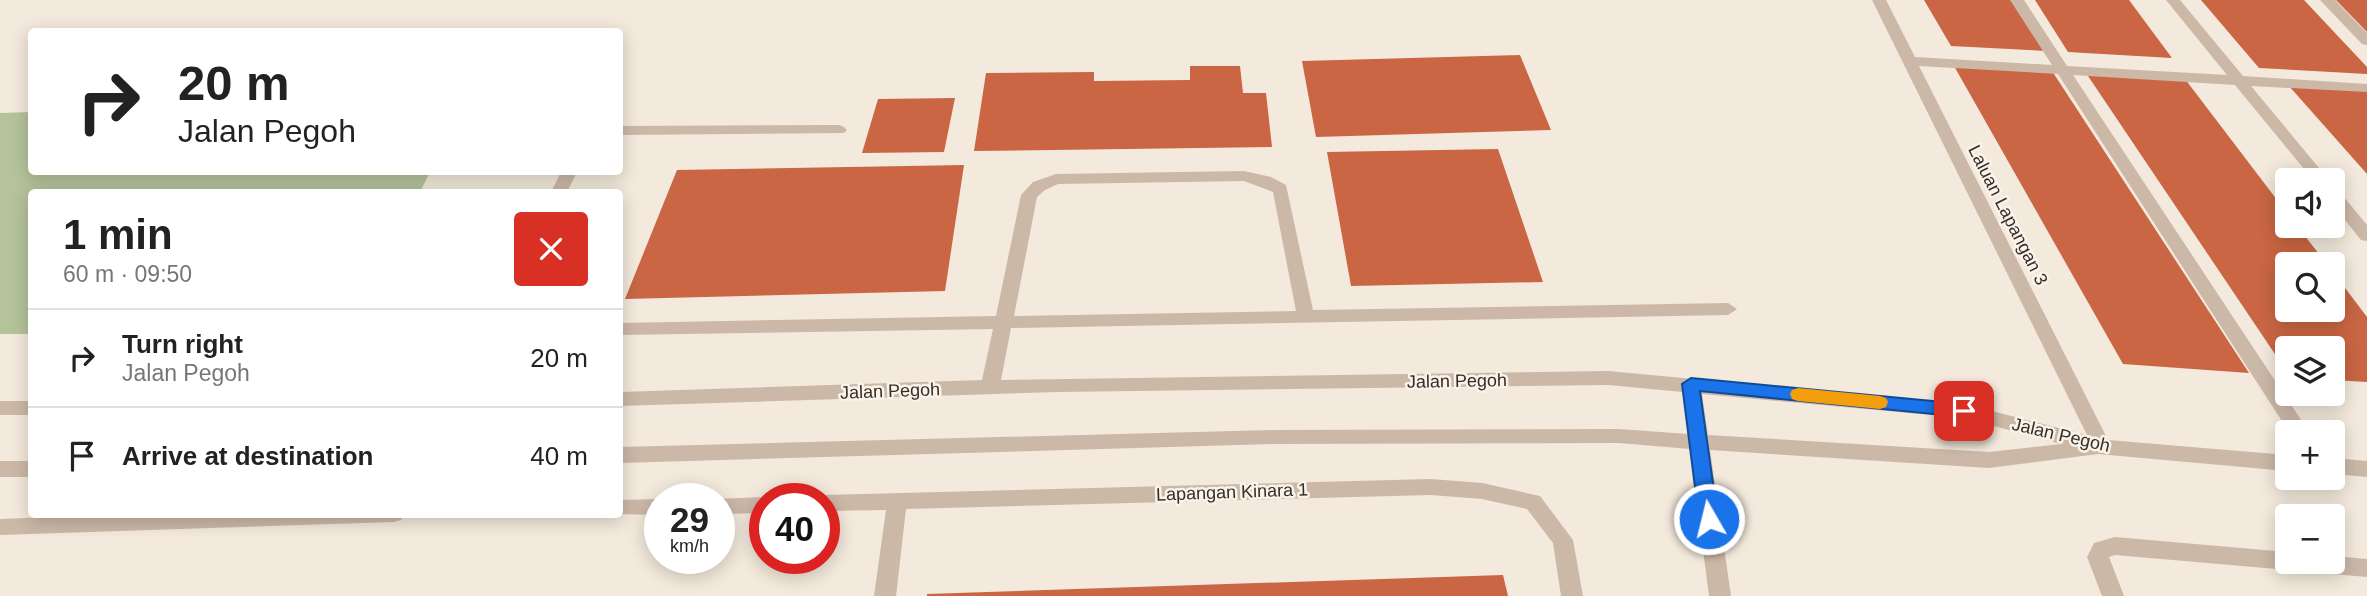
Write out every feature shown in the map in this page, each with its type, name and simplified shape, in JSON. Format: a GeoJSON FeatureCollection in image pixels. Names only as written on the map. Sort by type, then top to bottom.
{"type":"FeatureCollection","features":[{"type":"Feature","properties":{"kind":"street","name":"Laluan Lapangan 3"},"geometry":{"type":"LineString","coordinates":[[1879,0],[2102,447]]}},
{"type":"Feature","properties":{"kind":"street"},"geometry":{"type":"LineString","coordinates":[[2017,0],[2291,420]]}},
{"type":"Feature","properties":{"kind":"street"},"geometry":{"type":"LineString","coordinates":[[2173,0],[2311,168]]}},
{"type":"Feature","properties":{"kind":"street"},"geometry":{"type":"LineString","coordinates":[[2327,0],[2367,41]]}},
{"type":"Feature","properties":{"kind":"street"},"geometry":{"type":"LineString","coordinates":[[1909,61],[2367,88]]}},
{"type":"Feature","properties":{"kind":"street"},"geometry":{"type":"LineString","coordinates":[[623,131],[839,130]]}},
{"type":"Feature","properties":{"kind":"street"},"geometry":{"type":"LineString","coordinates":[[990,388],[1029,195],[1038,186],[1056,179],[1244,176],[1265,181],[1280,189],[1306,317]]}},
{"type":"Feature","properties":{"kind":"street"},"geometry":{"type":"LineString","coordinates":[[2345,209],[2367,236]]}},
{"type":"Feature","properties":{"kind":"street"},"geometry":{"type":"LineString","coordinates":[[623,329],[1728,309]]}},
{"type":"Feature","properties":{"kind":"street","name":"Jalan Pegoh"},"geometry":{"type":"LineString","coordinates":[[623,399],[990,388],[1608,378],[1964,411],[2102,447],[2275,462]]}},
{"type":"Feature","properties":{"kind":"street"},"geometry":{"type":"LineString","coordinates":[[1691,384],[1720,596]]}},
{"type":"Feature","properties":{"kind":"street"},"geometry":{"type":"LineString","coordinates":[[0,408],[28,408]]}},
{"type":"Feature","properties":{"kind":"street"},"geometry":{"type":"LineString","coordinates":[[623,455],[1272,437],[1605,436],[1989,460],[2102,447]]}},
{"type":"Feature","properties":{"kind":"street"},"geometry":{"type":"LineString","coordinates":[[2345,467],[2367,469]]}},
{"type":"Feature","properties":{"kind":"street"},"geometry":{"type":"LineString","coordinates":[[0,469],[28,469]]}},
{"type":"Feature","properties":{"kind":"street","name":"Lapangan Kinara 1"},"geometry":{"type":"LineString","coordinates":[[840,503],[1431,487],[1482,491],[1533,502],[1563,540],[1572,596]]}},
{"type":"Feature","properties":{"kind":"street"},"geometry":{"type":"LineString","coordinates":[[885,596],[897,502]]}},
{"type":"Feature","properties":{"kind":"street"},"geometry":{"type":"LineString","coordinates":[[623,508],[644,507]]}},
{"type":"Feature","properties":{"kind":"street"},"geometry":{"type":"LineString","coordinates":[[0,527],[273,518]]}},
{"type":"Feature","properties":{"kind":"street"},"geometry":{"type":"LineString","coordinates":[[2113,596],[2098,557],[2101,549],[2115,546],[2275,560]]}},
{"type":"Feature","properties":{"kind":"street"},"geometry":{"type":"LineString","coordinates":[[2345,566],[2367,568]]}},
{"type":"Feature","properties":{"kind":"green space"},"geometry":{"type":"Polygon","coordinates":[[[28,112],[28,175],[428,175],[422,189],[28,189],[28,334],[0,334],[0,113],[28,112]]]}},
{"type":"Feature","properties":{"kind":"building"},"geometry":{"type":"Polygon","coordinates":[[[1924,0],[2011,0],[2046,51],[1951,46],[1924,0]]]}},
{"type":"Feature","properties":{"kind":"building"},"geometry":{"type":"Polygon","coordinates":[[[2035,0],[2129,0],[2172,58],[2068,52],[2035,0]]]}},
{"type":"Feature","properties":{"kind":"building"},"geometry":{"type":"Polygon","coordinates":[[[2201,0],[2304,0],[2367,67],[2367,74],[2259,68],[2201,0]]]}},
{"type":"Feature","properties":{"kind":"building"},"geometry":{"type":"Polygon","coordinates":[[[2336,0],[2367,0],[2367,32],[2336,0]]]}},
{"type":"Feature","properties":{"kind":"building"},"geometry":{"type":"Polygon","coordinates":[[[1520,55],[1551,130],[1316,137],[1302,61],[1520,55]]]}},
{"type":"Feature","properties":{"kind":"building"},"geometry":{"type":"Polygon","coordinates":[[[1190,66],[1240,66],[1243,93],[1266,93],[1272,147],[974,151],[986,73],[1094,72],[1094,81],[1190,80],[1190,66]]]}},
{"type":"Feature","properties":{"kind":"building"},"geometry":{"type":"Polygon","coordinates":[[[1954,66],[2052,71],[2249,373],[2123,364],[1954,66]]]}},
{"type":"Feature","properties":{"kind":"building"},"geometry":{"type":"Polygon","coordinates":[[[2086,73],[2185,79],[2275,197],[2275,238],[2306,238],[2318,252],[2275,252],[2275,322],[2345,322],[2345,288],[2367,317],[2367,382],[2345,381],[2345,336],[2275,336],[2275,354],[2086,73]]]}},
{"type":"Feature","properties":{"kind":"building"},"geometry":{"type":"Polygon","coordinates":[[[2289,86],[2367,90],[2367,174],[2289,86]]]}},
{"type":"Feature","properties":{"kind":"building"},"geometry":{"type":"Polygon","coordinates":[[[955,98],[944,152],[862,153],[878,99],[955,98]]]}},
{"type":"Feature","properties":{"kind":"building"},"geometry":{"type":"Polygon","coordinates":[[[1498,149],[1543,282],[1351,286],[1327,152],[1498,149]]]}},
{"type":"Feature","properties":{"kind":"building"},"geometry":{"type":"Polygon","coordinates":[[[964,165],[945,291],[625,299],[677,170],[964,165]]]}},
{"type":"Feature","properties":{"kind":"building"},"geometry":{"type":"Polygon","coordinates":[[[1503,575],[1508,596],[927,596],[927,594],[1503,575]]]}},
{"type":"Feature","properties":{"kind":"slow traffic"},"geometry":{"type":"LineString","coordinates":[[1798,394],[1880,402]]}},
{"type":"Feature","properties":{"kind":"route"},"geometry":{"type":"LineString","coordinates":[[1709,519],[1691,384],[1964,411]]}}]}
